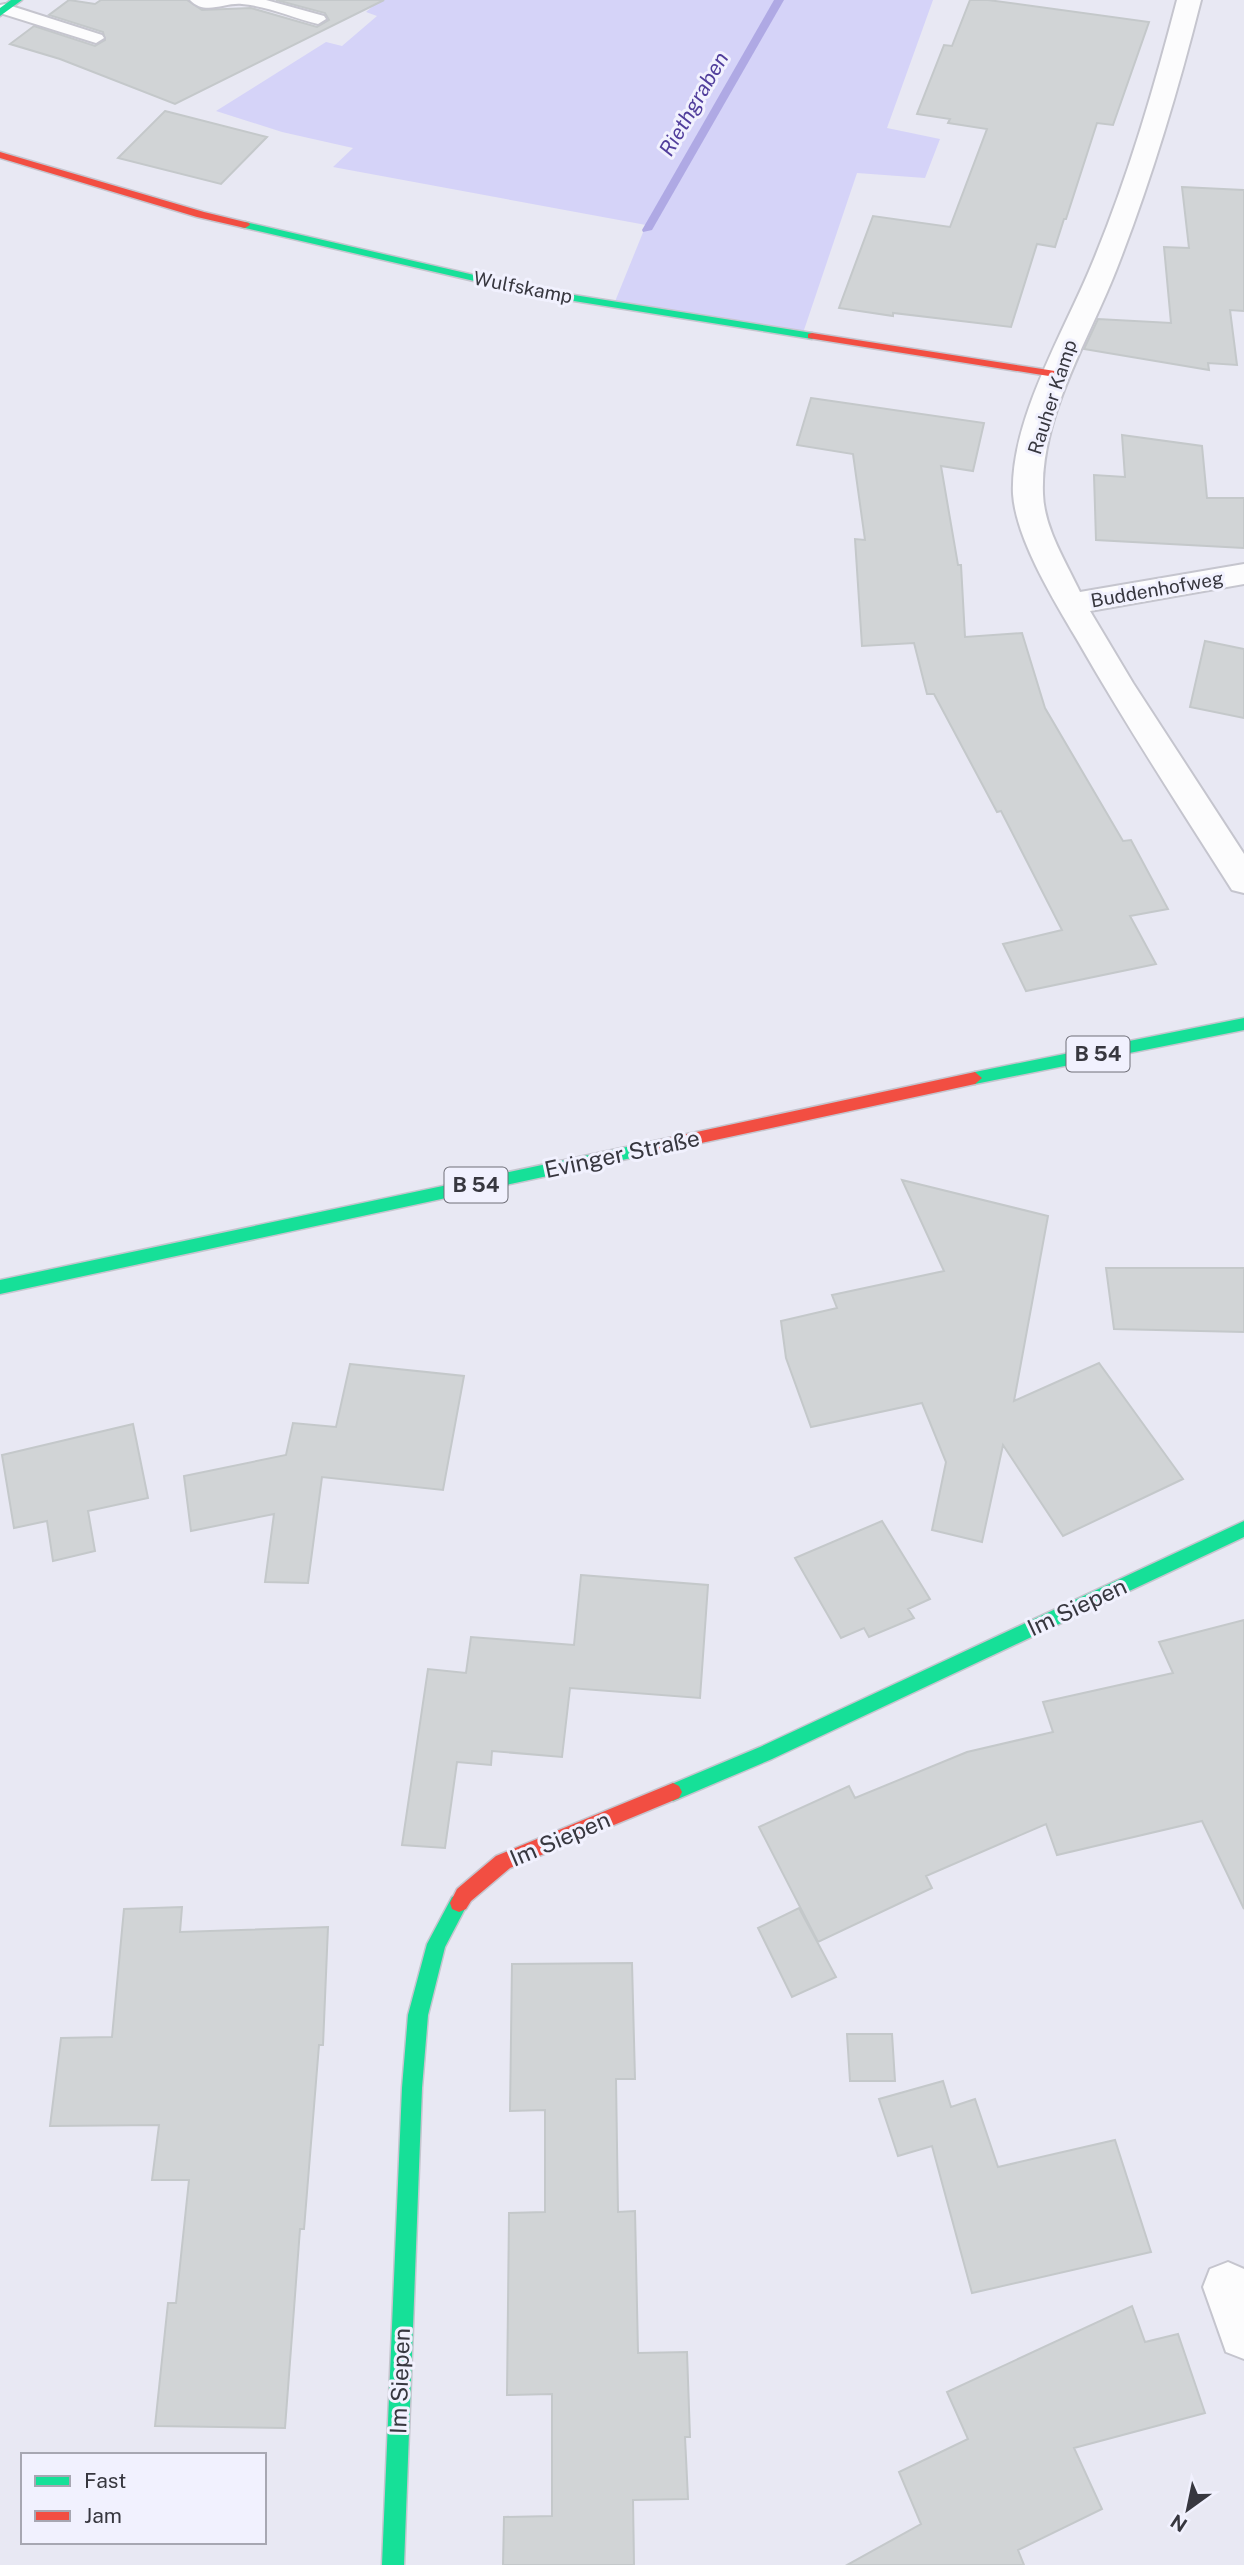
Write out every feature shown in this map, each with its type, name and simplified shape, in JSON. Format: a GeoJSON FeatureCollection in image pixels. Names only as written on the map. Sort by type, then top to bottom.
{"type":"FeatureCollection","features":[{"type":"Feature","properties":{"kind":"street","name":"Rauher Kamp"},"geometry":{"type":"LineString","coordinates":[[1189,0],[1163,106],[1103,270],[1055,374],[1032,451],[1028,495],[1040,541],[1071,604],[1121,689],[1244,881]]}},
{"type":"Feature","properties":{"kind":"street","name":"Wulfskamp"},"geometry":{"type":"LineString","coordinates":[[0,155],[201,215],[530,291],[1055,374]]}},
{"type":"Feature","properties":{"kind":"street","name":"Buddenhofweg"},"geometry":{"type":"LineString","coordinates":[[1071,604],[1244,574]]}},
{"type":"Feature","properties":{"kind":"street","name":"Evinger Straße"},"geometry":{"type":"LineString","coordinates":[[0,1287],[952,1083],[1244,1024]]}},
{"type":"Feature","properties":{"kind":"street","name":"Im Siepen"},"geometry":{"type":"LineString","coordinates":[[393,2565],[411,2088],[418,2015],[436,1944],[464,1895],[503,1862],[765,1753],[1244,1529]]}},
{"type":"Feature","properties":{"kind":"street"},"geometry":{"type":"LineString","coordinates":[[1228,2287],[1244,2334]]}},
{"type":"Feature","properties":{"kind":"lane"},"geometry":{"type":"LineString","coordinates":[[198,0],[212,4],[235,0]]}},
{"type":"Feature","properties":{"kind":"lane"},"geometry":{"type":"LineString","coordinates":[[247,0],[318,19]]}},
{"type":"Feature","properties":{"kind":"lane"},"geometry":{"type":"LineString","coordinates":[[7,7],[96,38]]}},
{"type":"Feature","properties":{"kind":"shaded area"},"geometry":{"type":"Polygon","coordinates":[[[380,0],[933,0],[887,128],[940,139],[925,178],[857,173],[803,333],[614,304],[646,225],[333,167],[353,148],[282,132],[216,111],[326,42],[342,46],[377,16],[366,12],[380,0]]]}},
{"type":"Feature","properties":{"kind":"building"},"geometry":{"type":"Polygon","coordinates":[[[69,0],[95,4],[101,0],[187,0],[202,10],[251,8],[317,27],[329,20],[325,13],[276,0],[384,0],[175,104],[60,59],[10,44],[34,26],[95,46],[105,40],[103,32],[49,15],[69,0]]]}},
{"type":"Feature","properties":{"kind":"building"},"geometry":{"type":"Polygon","coordinates":[[[970,0],[988,0],[1149,22],[1113,125],[1097,123],[1055,247],[1037,244],[1011,327],[839,308],[873,216],[950,227],[987,129],[948,123],[950,119],[917,114],[944,45],[952,46],[970,0]]]}},
{"type":"Feature","properties":{"kind":"building"},"geometry":{"type":"Polygon","coordinates":[[[165,111],[267,137],[221,184],[118,158],[165,111]]]}},
{"type":"Feature","properties":{"kind":"building"},"geometry":{"type":"Polygon","coordinates":[[[1182,187],[1244,190],[1244,311],[1230,310],[1237,365],[1208,363],[1209,370],[1084,349],[1098,319],[1171,323],[1164,247],[1189,248],[1182,187]]]}},
{"type":"Feature","properties":{"kind":"building"},"geometry":{"type":"Polygon","coordinates":[[[811,398],[984,423],[973,471],[941,466],[958,565],[961,565],[965,637],[1022,633],[1045,708],[1123,841],[1131,840],[1168,909],[1130,916],[1156,964],[1026,991],[1003,944],[1062,930],[1001,811],[997,812],[934,694],[927,694],[914,643],[862,646],[855,539],[865,540],[853,454],[797,445],[811,398]]]}},
{"type":"Feature","properties":{"kind":"building"},"geometry":{"type":"Polygon","coordinates":[[[1122,435],[1202,446],[1207,498],[1244,498],[1244,548],[1096,540],[1094,475],[1125,477],[1122,435]]]}},
{"type":"Feature","properties":{"kind":"building"},"geometry":{"type":"Polygon","coordinates":[[[1205,641],[1244,649],[1244,718],[1190,707],[1205,641]]]}},
{"type":"Feature","properties":{"kind":"building"},"geometry":{"type":"Polygon","coordinates":[[[902,1180],[1048,1216],[1014,1401],[1099,1363],[1183,1479],[1063,1536],[1003,1445],[982,1542],[932,1530],[946,1462],[922,1403],[811,1427],[786,1358],[781,1321],[837,1308],[832,1295],[944,1271],[902,1180]]]}},
{"type":"Feature","properties":{"kind":"building"},"geometry":{"type":"Polygon","coordinates":[[[1106,1268],[1244,1268],[1244,1332],[1114,1329],[1106,1268]]]}},
{"type":"Feature","properties":{"kind":"building"},"geometry":{"type":"Polygon","coordinates":[[[350,1364],[464,1376],[443,1490],[322,1477],[308,1583],[265,1582],[274,1514],[191,1531],[184,1476],[286,1455],[293,1423],[336,1427],[350,1364]]]}},
{"type":"Feature","properties":{"kind":"building"},"geometry":{"type":"Polygon","coordinates":[[[133,1424],[148,1498],[88,1511],[95,1551],[53,1561],[47,1521],[14,1528],[2,1455],[133,1424]]]}},
{"type":"Feature","properties":{"kind":"building"},"geometry":{"type":"Polygon","coordinates":[[[882,1521],[930,1599],[908,1609],[914,1618],[869,1637],[864,1628],[841,1638],[795,1558],[882,1521]]]}},
{"type":"Feature","properties":{"kind":"building"},"geometry":{"type":"Polygon","coordinates":[[[581,1575],[708,1585],[700,1698],[570,1688],[562,1757],[492,1751],[491,1765],[457,1762],[445,1848],[402,1845],[428,1669],[466,1673],[471,1637],[574,1645],[581,1575]]]}},
{"type":"Feature","properties":{"kind":"building"},"geometry":{"type":"Polygon","coordinates":[[[1244,1620],[1244,1909],[1202,1821],[1057,1855],[1046,1824],[926,1876],[932,1888],[818,1942],[759,1827],[849,1786],[855,1798],[967,1752],[1053,1732],[1043,1702],[1173,1673],[1159,1642],[1244,1620]]]}},
{"type":"Feature","properties":{"kind":"building"},"geometry":{"type":"Polygon","coordinates":[[[182,1907],[180,1932],[328,1927],[323,2045],[319,2045],[304,2229],[300,2229],[285,2428],[155,2426],[168,2303],[176,2303],[189,2180],[152,2180],[159,2125],[50,2126],[61,2038],[112,2037],[124,1909],[182,1907]]]}},
{"type":"Feature","properties":{"kind":"building"},"geometry":{"type":"Polygon","coordinates":[[[799,1908],[836,1977],[792,1997],[758,1928],[799,1908]]]}},
{"type":"Feature","properties":{"kind":"building"},"geometry":{"type":"Polygon","coordinates":[[[632,1963],[635,2079],[616,2079],[618,2212],[635,2211],[638,2353],[687,2352],[690,2437],[685,2437],[688,2499],[633,2500],[634,2565],[503,2565],[504,2517],[552,2516],[552,2394],[507,2395],[509,2213],[545,2212],[545,2110],[510,2111],[512,1964],[632,1963]]]}},
{"type":"Feature","properties":{"kind":"building"},"geometry":{"type":"Polygon","coordinates":[[[847,2034],[892,2034],[895,2081],[850,2081],[847,2034]]]}},
{"type":"Feature","properties":{"kind":"building"},"geometry":{"type":"Polygon","coordinates":[[[943,2081],[951,2107],[975,2099],[998,2167],[1115,2140],[1151,2252],[972,2293],[932,2146],[898,2156],[879,2099],[943,2081]]]}},
{"type":"Feature","properties":{"kind":"building"},"geometry":{"type":"Polygon","coordinates":[[[1132,2306],[1145,2342],[1178,2334],[1205,2413],[1074,2448],[1102,2509],[1018,2550],[1024,2565],[847,2565],[921,2524],[899,2472],[968,2439],[947,2392],[1132,2306]]]}},
{"type":"Feature","properties":{"kind":"waterway","name":"Riethgraben"},"geometry":{"type":"LineString","coordinates":[[647,230],[779,0]]}},
{"type":"Feature","properties":{"kind":"traffic: fast"},"geometry":{"type":"LineString","coordinates":[[0,13],[17,0]]}},
{"type":"Feature","properties":{"kind":"traffic: fast"},"geometry":{"type":"LineString","coordinates":[[245,225],[530,291],[812,336]]}},
{"type":"Feature","properties":{"kind":"traffic: fast"},"geometry":{"type":"LineString","coordinates":[[975,1078],[1244,1024]]}},
{"type":"Feature","properties":{"kind":"traffic: fast"},"geometry":{"type":"LineString","coordinates":[[0,1287],[650,1148]]}},
{"type":"Feature","properties":{"kind":"traffic: fast"},"geometry":{"type":"LineString","coordinates":[[673,1792],[766,1753],[1244,1529]]}},
{"type":"Feature","properties":{"kind":"traffic: fast"},"geometry":{"type":"LineString","coordinates":[[393,2565],[412,2088],[418,2015],[436,1944],[459,1903]]}},
{"type":"Feature","properties":{"kind":"traffic: jam"},"geometry":{"type":"LineString","coordinates":[[0,155],[201,215],[245,225]]}},
{"type":"Feature","properties":{"kind":"traffic: jam"},"geometry":{"type":"LineString","coordinates":[[812,336],[1055,374]]}},
{"type":"Feature","properties":{"kind":"traffic: jam"},"geometry":{"type":"LineString","coordinates":[[650,1148],[975,1078]]}},
{"type":"Feature","properties":{"kind":"traffic: jam"},"geometry":{"type":"LineString","coordinates":[[459,1903],[464,1895],[503,1862],[673,1792]]}}]}
